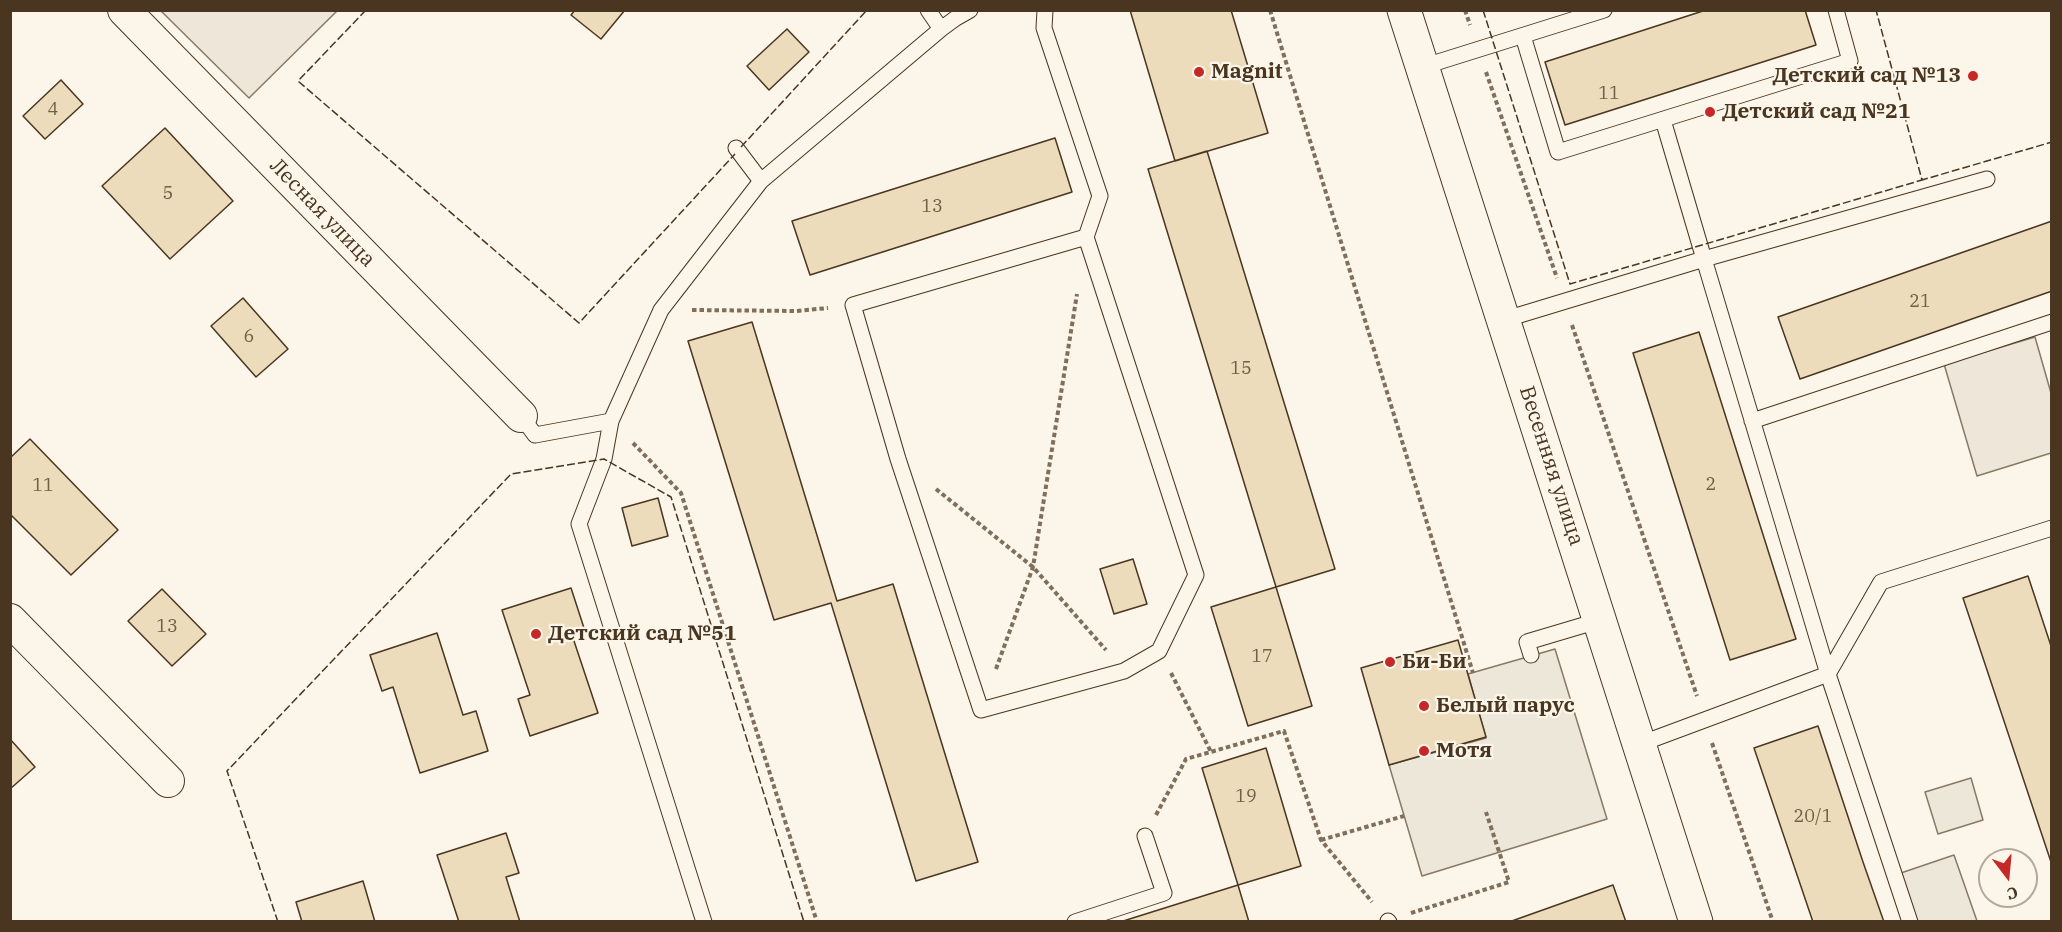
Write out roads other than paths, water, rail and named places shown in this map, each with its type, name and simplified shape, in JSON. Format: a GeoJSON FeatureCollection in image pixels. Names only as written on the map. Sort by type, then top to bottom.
{"type":"FeatureCollection","features":[{"type":"Feature","properties":{"kind":"street","name":"Лесная улица"},"geometry":{"type":"LineString","coordinates":[[124,10],[520,416]]}},
{"type":"Feature","properties":{"kind":"street","name":"Весенняя улица"},"geometry":{"type":"LineString","coordinates":[[1404,10],[1696,921]]}},
{"type":"Feature","properties":{"kind":"street"},"geometry":{"type":"LineString","coordinates":[[10,620],[168,781]]}},
{"type":"Feature","properties":{"kind":"lane"},"geometry":{"type":"LineString","coordinates":[[928,10],[941,29]]}},
{"type":"Feature","properties":{"kind":"lane"},"geometry":{"type":"LineString","coordinates":[[704,921],[579,524],[604,459],[611,421],[661,310],[761,181],[941,29],[970,10]]}},
{"type":"Feature","properties":{"kind":"lane"},"geometry":{"type":"LineString","coordinates":[[1045,10],[1044,28],[1100,196],[1086,237],[1196,574],[1159,651],[1124,671],[981,710],[898,459],[853,305],[1086,237]]}},
{"type":"Feature","properties":{"kind":"lane"},"geometry":{"type":"LineString","coordinates":[[1422,67],[1604,10]]}},
{"type":"Feature","properties":{"kind":"lane"},"geometry":{"type":"LineString","coordinates":[[1523,36],[1558,152],[1850,61],[1836,10]]}},
{"type":"Feature","properties":{"kind":"lane"},"geometry":{"type":"LineString","coordinates":[[1663,120],[1828,674],[1910,921]]}},
{"type":"Feature","properties":{"kind":"lane"},"geometry":{"type":"LineString","coordinates":[[736,148],[761,181]]}},
{"type":"Feature","properties":{"kind":"lane"},"geometry":{"type":"LineString","coordinates":[[1503,320],[1704,259],[1987,179]]}},
{"type":"Feature","properties":{"kind":"lane"},"geometry":{"type":"LineString","coordinates":[[1752,421],[2052,322]]}},
{"type":"Feature","properties":{"kind":"lane"},"geometry":{"type":"LineString","coordinates":[[520,416],[535,435],[611,421]]}},
{"type":"Feature","properties":{"kind":"lane"},"geometry":{"type":"LineString","coordinates":[[1640,744],[1828,674],[1881,582],[2050,532]]}},
{"type":"Feature","properties":{"kind":"lane"},"geometry":{"type":"LineString","coordinates":[[1531,656],[1527,642],[1601,620]]}},
{"type":"Feature","properties":{"kind":"lane"},"geometry":{"type":"LineString","coordinates":[[1075,921],[1164,893],[1145,836]]}},
{"type":"Feature","properties":{"kind":"place","name":"Magnit"},"geometry":{"type":"Point","coordinates":[1199,72]}},
{"type":"Feature","properties":{"kind":"place","name":"Детский сад №13"},"geometry":{"type":"Point","coordinates":[1973,76]}},
{"type":"Feature","properties":{"kind":"place","name":"Детский сад №21"},"geometry":{"type":"Point","coordinates":[1710,112]}},
{"type":"Feature","properties":{"kind":"place","name":"Детский сад №51"},"geometry":{"type":"Point","coordinates":[536,634]}},
{"type":"Feature","properties":{"kind":"place","name":"Би-Би"},"geometry":{"type":"Point","coordinates":[1390,662]}},
{"type":"Feature","properties":{"kind":"place","name":"Белый парус"},"geometry":{"type":"Point","coordinates":[1424,706]}},
{"type":"Feature","properties":{"kind":"place","name":"Мотя"},"geometry":{"type":"Point","coordinates":[1424,751]}}]}
